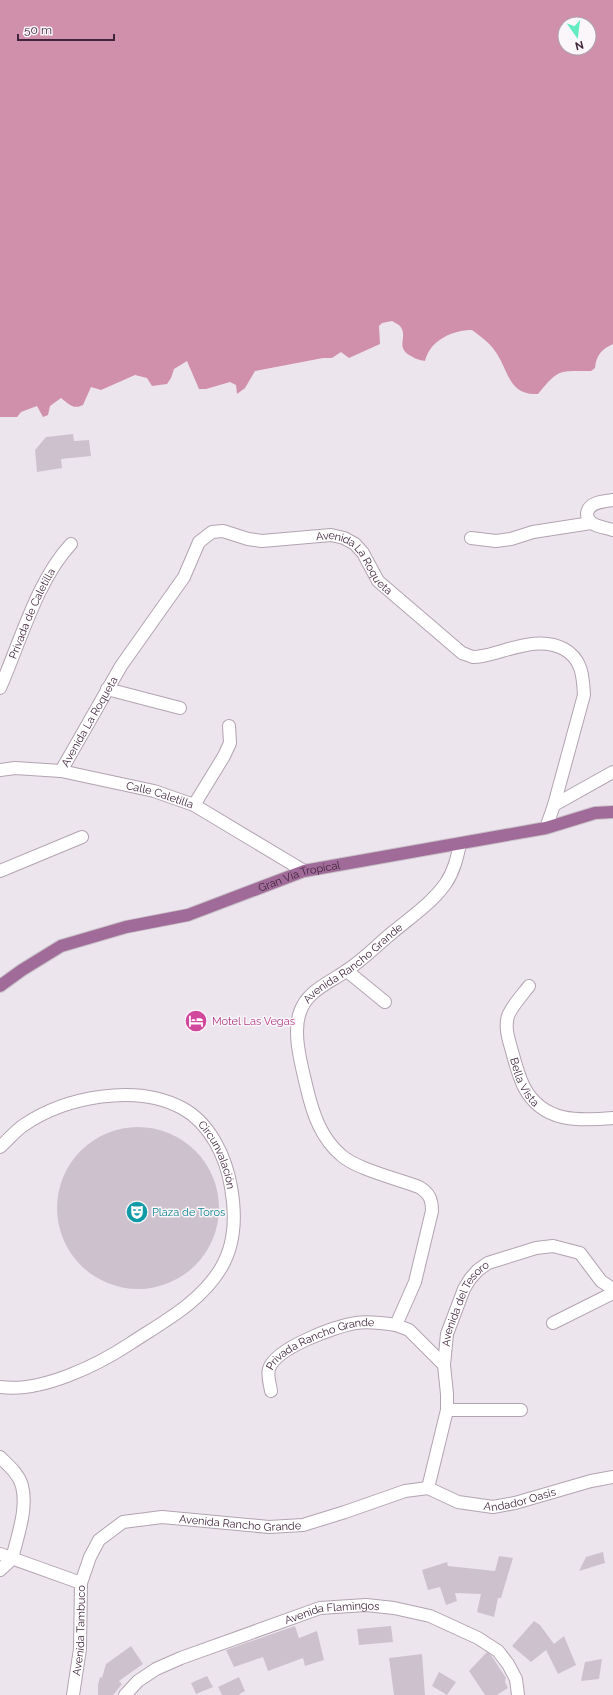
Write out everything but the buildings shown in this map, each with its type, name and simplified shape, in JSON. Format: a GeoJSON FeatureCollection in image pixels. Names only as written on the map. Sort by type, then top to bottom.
{"type":"FeatureCollection","features":[{"type":"Feature","properties":{"kind":"main road","name":"Gran Vía Tropical"},"geometry":{"type":"LineString","coordinates":[[0,986],[22,970],[61,946],[126,927],[188,915],[304,871],[546,828],[595,813],[613,812]]}},
{"type":"Feature","properties":{"kind":"street"},"geometry":{"type":"LineString","coordinates":[[591,523],[588,517],[588,512],[591,506],[599,502],[613,500]]}},
{"type":"Feature","properties":{"kind":"street"},"geometry":{"type":"LineString","coordinates":[[470,538],[496,541],[511,539],[533,532],[591,523],[613,530]]}},
{"type":"Feature","properties":{"kind":"street","name":"Avenida La Roqueta"},"geometry":{"type":"LineString","coordinates":[[61,771],[121,666],[184,577],[199,542],[212,532],[223,531],[248,539],[262,541],[331,535],[344,538],[355,544],[363,553],[378,581],[462,653],[473,656],[483,656],[522,645],[541,643],[557,645],[570,652],[578,662],[583,677],[584,695],[554,805],[546,828]]}},
{"type":"Feature","properties":{"kind":"street","name":"Privada de Caletilla"},"geometry":{"type":"LineString","coordinates":[[0,688],[33,606],[60,556],[71,544]]}},
{"type":"Feature","properties":{"kind":"street"},"geometry":{"type":"LineString","coordinates":[[107,689],[180,708]]}},
{"type":"Feature","properties":{"kind":"street"},"geometry":{"type":"LineString","coordinates":[[194,805],[224,756],[230,743],[230,726]]}},
{"type":"Feature","properties":{"kind":"street","name":"Calle Caletilla"},"geometry":{"type":"LineString","coordinates":[[0,770],[15,768],[61,771],[154,791],[194,805],[304,871]]}},
{"type":"Feature","properties":{"kind":"street"},"geometry":{"type":"LineString","coordinates":[[554,805],[612,770]]}},
{"type":"Feature","properties":{"kind":"street"},"geometry":{"type":"LineString","coordinates":[[0,871],[82,837]]}},
{"type":"Feature","properties":{"kind":"street","name":"Avenida Rancho Grande"},"geometry":{"type":"LineString","coordinates":[[396,1325],[415,1282],[432,1211],[432,1202],[426,1191],[419,1187],[357,1165],[341,1156],[324,1136],[313,1114],[300,1055],[297,1027],[299,1013],[304,1002],[313,992],[347,971],[433,898],[446,883],[455,866],[460,844]]}},
{"type":"Feature","properties":{"kind":"street"},"geometry":{"type":"LineString","coordinates":[[347,971],[385,1002]]}},
{"type":"Feature","properties":{"kind":"street","name":"Bella Vista"},"geometry":{"type":"LineString","coordinates":[[529,986],[508,1016],[507,1033],[524,1088],[534,1100],[548,1112],[564,1118],[584,1120],[613,1118]]}},
{"type":"Feature","properties":{"kind":"street","name":"Circunvalación"},"geometry":{"type":"LineString","coordinates":[[0,1147],[23,1126],[50,1111],[80,1100],[109,1096],[136,1095],[159,1099],[182,1108],[201,1123],[215,1142],[231,1182],[235,1226],[230,1249],[221,1268],[206,1288],[186,1306],[110,1357],[76,1373],[36,1385],[8,1388],[0,1387]]}},
{"type":"Feature","properties":{"kind":"street","name":"Avenida del Tesoro"},"geometry":{"type":"LineString","coordinates":[[428,1488],[447,1410],[444,1365],[447,1334],[464,1289],[478,1270],[488,1263],[536,1248],[553,1246],[580,1253],[601,1281],[613,1289]]}},
{"type":"Feature","properties":{"kind":"street"},"geometry":{"type":"LineString","coordinates":[[553,1323],[613,1293]]}},
{"type":"Feature","properties":{"kind":"street","name":"Privada Rancho Grande"},"geometry":{"type":"LineString","coordinates":[[271,1391],[268,1378],[272,1363],[278,1357],[301,1342],[325,1332],[356,1323],[396,1325]]}},
{"type":"Feature","properties":{"kind":"street"},"geometry":{"type":"LineString","coordinates":[[396,1325],[409,1330],[444,1365]]}},
{"type":"Feature","properties":{"kind":"street"},"geometry":{"type":"LineString","coordinates":[[447,1410],[521,1410]]}},
{"type":"Feature","properties":{"kind":"street"},"geometry":{"type":"LineString","coordinates":[[0,1457],[12,1469],[22,1485],[24,1503],[12,1559],[0,1570]]}},
{"type":"Feature","properties":{"kind":"street","name":"Andador Oasis"},"geometry":{"type":"LineString","coordinates":[[428,1488],[458,1502],[493,1507],[516,1503],[591,1481],[613,1477]]}},
{"type":"Feature","properties":{"kind":"street","name":"Avenida Rancho Grande"},"geometry":{"type":"LineString","coordinates":[[81,1583],[90,1556],[99,1540],[123,1522],[162,1517],[269,1527],[303,1525],[405,1491],[428,1488]]}},
{"type":"Feature","properties":{"kind":"street","name":"Avenida Tambuco"},"geometry":{"type":"LineString","coordinates":[[0,1554],[81,1583],[80,1649],[73,1695]]}},
{"type":"Feature","properties":{"kind":"street","name":"Avenida Flamingos"},"geometry":{"type":"LineString","coordinates":[[125,1695],[138,1681],[156,1669],[181,1658],[320,1608],[366,1605],[394,1608],[430,1616],[478,1638],[498,1650],[508,1664],[516,1679],[518,1695]]}},
{"type":"Feature","properties":{"kind":"shaded area"},"geometry":{"type":"Polygon","coordinates":[[[0,0],[613,0],[613,344],[600,353],[595,368],[591,371],[566,371],[560,373],[551,379],[538,394],[528,394],[515,386],[510,380],[500,358],[493,348],[472,330],[457,332],[443,338],[432,347],[425,361],[416,359],[406,353],[402,345],[402,330],[399,325],[392,321],[382,323],[379,326],[380,344],[349,358],[341,352],[332,358],[323,358],[255,371],[245,388],[237,394],[236,385],[230,382],[206,389],[199,389],[187,361],[174,369],[167,384],[152,386],[147,378],[135,375],[101,390],[91,387],[83,405],[74,407],[61,398],[50,406],[48,415],[43,417],[37,406],[21,412],[17,417],[0,417],[0,0]]]}},
{"type":"Feature","properties":{"kind":"place","name":"Motel Las Vegas"},"geometry":{"type":"Point","coordinates":[196,1021]}},
{"type":"Feature","properties":{"kind":"place","name":"Plaza de Toros"},"geometry":{"type":"Point","coordinates":[137,1212]}}]}
